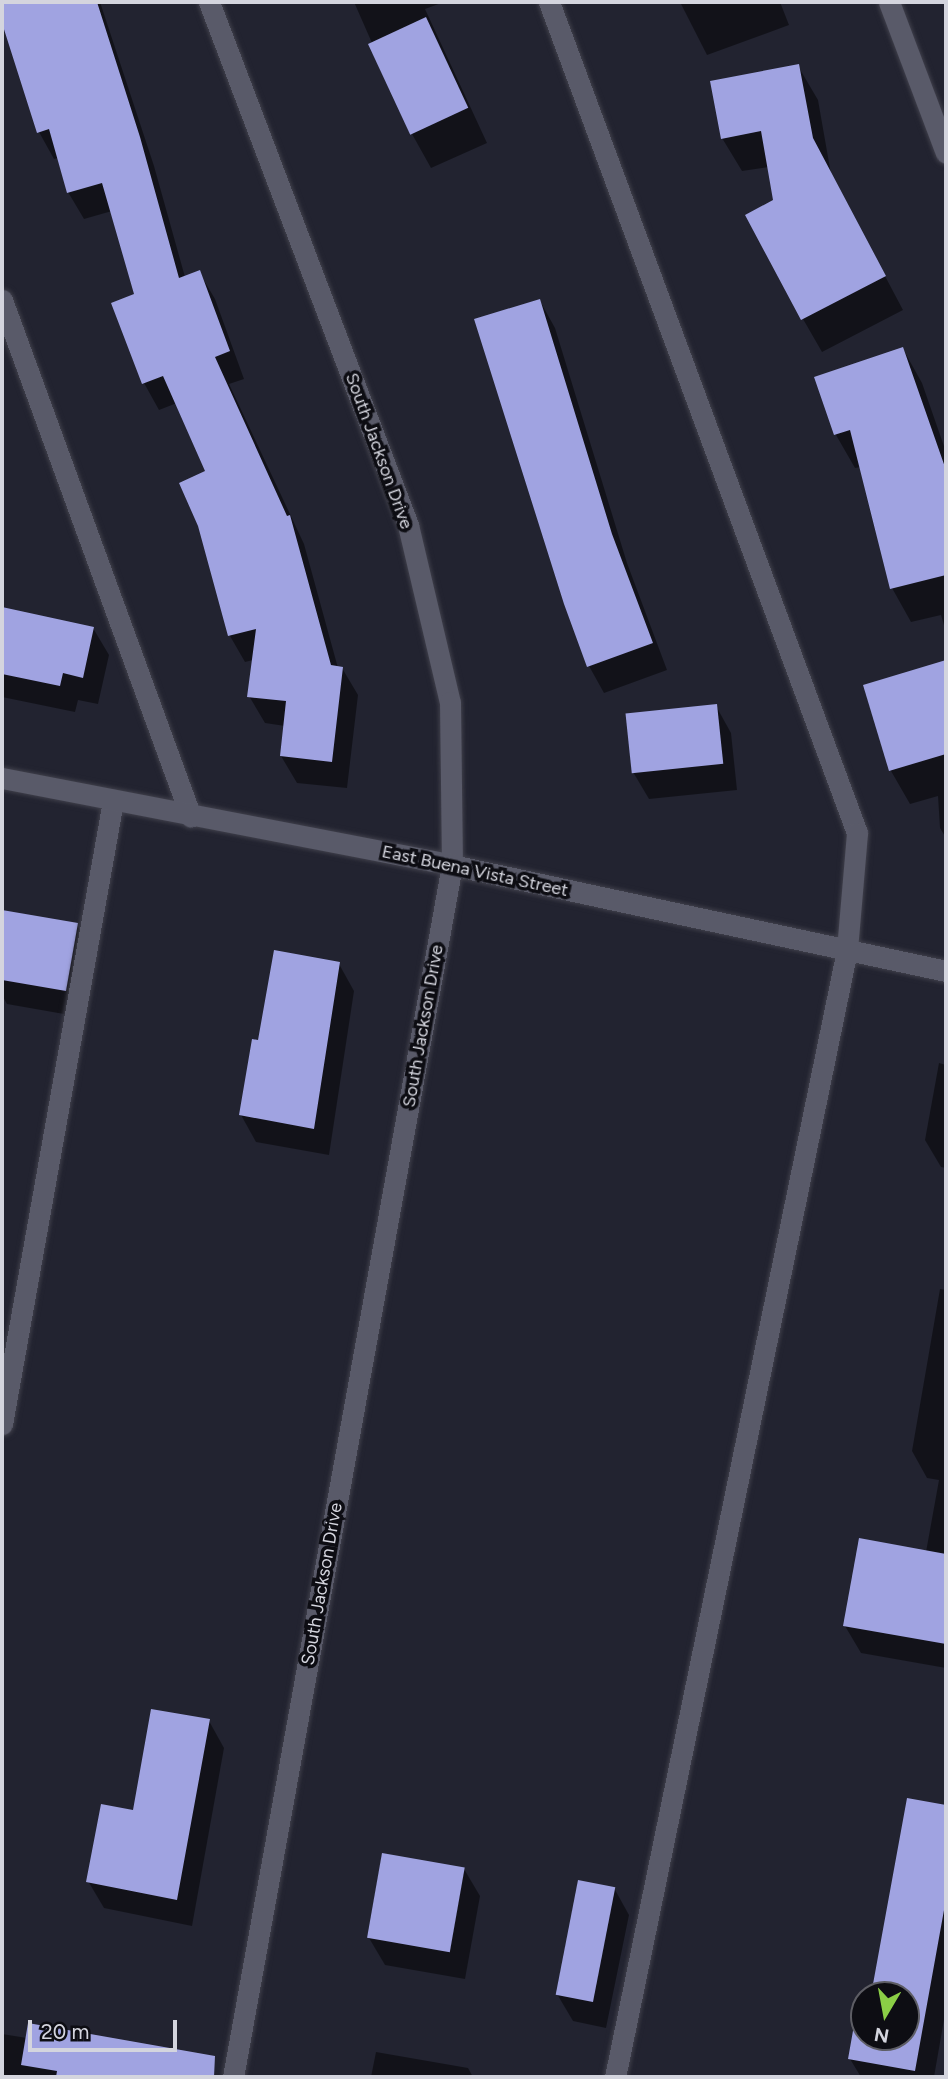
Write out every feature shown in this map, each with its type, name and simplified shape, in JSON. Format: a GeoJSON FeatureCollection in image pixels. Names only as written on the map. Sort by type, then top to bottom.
{"type":"FeatureCollection","features":[{"type":"Feature","properties":{"kind":"street","name":"South Jackson Drive"},"geometry":{"type":"LineString","coordinates":[[209,2],[408,525],[450,702],[452,865],[233,2077]]}},
{"type":"Feature","properties":{"kind":"street"},"geometry":{"type":"LineString","coordinates":[[550,2],[857,833],[847,950],[615,2077]]}},
{"type":"Feature","properties":{"kind":"street"},"geometry":{"type":"LineString","coordinates":[[890,2],[946,153]]}},
{"type":"Feature","properties":{"kind":"street"},"geometry":{"type":"LineString","coordinates":[[2,300],[191,817]]}},
{"type":"Feature","properties":{"kind":"street","name":"East Buena Vista Street"},"geometry":{"type":"LineString","coordinates":[[2,778],[191,817],[452,865],[946,971]]}},
{"type":"Feature","properties":{"kind":"street"},"geometry":{"type":"LineString","coordinates":[[2,1424],[113,801]]}},
{"type":"Feature","properties":{"kind":"building"},"geometry":{"type":"Polygon","coordinates":[[[2,2],[97,2],[140,137],[179,278],[200,270],[230,351],[215,357],[287,516],[290,515],[331,665],[343,667],[332,762],[280,756],[286,701],[247,697],[256,629],[228,636],[198,526],[179,483],[205,471],[163,376],[142,384],[111,303],[134,294],[102,183],[67,193],[49,129],[37,133],[2,23],[2,2]]]}},
{"type":"Feature","properties":{"kind":"building"},"geometry":{"type":"Polygon","coordinates":[[[426,17],[468,108],[410,135],[368,44],[426,17]]]}},
{"type":"Feature","properties":{"kind":"building"},"geometry":{"type":"Polygon","coordinates":[[[799,64],[813,138],[886,276],[801,320],[745,215],[773,200],[761,131],[721,139],[710,81],[799,64]]]}},
{"type":"Feature","properties":{"kind":"building"},"geometry":{"type":"Polygon","coordinates":[[[540,299],[612,534],[653,643],[587,667],[564,604],[474,319],[540,299]]]}},
{"type":"Feature","properties":{"kind":"building"},"geometry":{"type":"Polygon","coordinates":[[[903,347],[946,470],[946,575],[890,589],[850,430],[834,435],[814,377],[903,347]]]}},
{"type":"Feature","properties":{"kind":"building"},"geometry":{"type":"Polygon","coordinates":[[[2,607],[94,627],[83,678],[63,673],[60,686],[2,674],[2,607]]]}},
{"type":"Feature","properties":{"kind":"building"},"geometry":{"type":"Polygon","coordinates":[[[946,660],[946,754],[889,771],[863,685],[946,660]]]}},
{"type":"Feature","properties":{"kind":"building"},"geometry":{"type":"Polygon","coordinates":[[[717,704],[723,764],[632,773],[626,714],[717,704]]]}},
{"type":"Feature","properties":{"kind":"building"},"geometry":{"type":"Polygon","coordinates":[[[2,910],[78,923],[66,991],[2,980],[2,910]]]}},
{"type":"Feature","properties":{"kind":"building"},"geometry":{"type":"Polygon","coordinates":[[[274,950],[340,962],[314,1129],[239,1115],[252,1039],[258,1040],[274,950]]]}},
{"type":"Feature","properties":{"kind":"building"},"geometry":{"type":"Polygon","coordinates":[[[859,1538],[946,1554],[946,1644],[843,1626],[859,1538]]]}},
{"type":"Feature","properties":{"kind":"building"},"geometry":{"type":"Polygon","coordinates":[[[151,1709],[210,1719],[177,1900],[86,1882],[101,1804],[133,1810],[151,1709]]]}},
{"type":"Feature","properties":{"kind":"building"},"geometry":{"type":"Polygon","coordinates":[[[907,1798],[946,1805],[946,1899],[920,2043],[920,1981],[874,1981],[907,1798]]]}},
{"type":"Feature","properties":{"kind":"building"},"geometry":{"type":"Polygon","coordinates":[[[382,1853],[465,1868],[450,1952],[367,1938],[382,1853]]]}},
{"type":"Feature","properties":{"kind":"building"},"geometry":{"type":"Polygon","coordinates":[[[578,1880],[615,1887],[593,2002],[556,1995],[578,1880]]]}},
{"type":"Feature","properties":{"kind":"building"},"geometry":{"type":"Polygon","coordinates":[[[28,2023],[215,2056],[214,2077],[56,2077],[57,2071],[21,2065],[28,2023]]]}},
{"type":"Feature","properties":{"kind":"building"},"geometry":{"type":"Polygon","coordinates":[[[850,2048],[850,2051],[919,2051],[915,2071],[848,2059],[850,2048]]]}}]}
